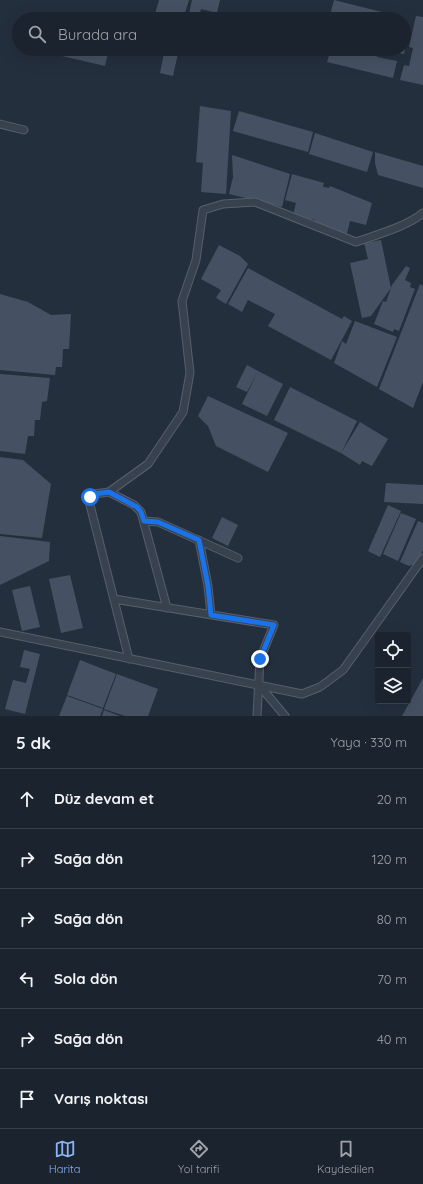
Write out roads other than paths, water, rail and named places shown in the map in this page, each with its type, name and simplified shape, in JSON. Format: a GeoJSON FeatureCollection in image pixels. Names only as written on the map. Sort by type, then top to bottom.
{"type":"FeatureCollection","features":[{"type":"Feature","properties":{"kind":"street"},"geometry":{"type":"LineString","coordinates":[[0,124],[24,130]]}},
{"type":"Feature","properties":{"kind":"street"},"geometry":{"type":"LineString","coordinates":[[129,659],[89,501],[94,494],[109,492],[148,464],[183,412],[190,372],[182,301],[196,260],[203,210],[223,204],[255,202],[356,242],[388,231],[418,217],[423,212]]}},
{"type":"Feature","properties":{"kind":"street"},"geometry":{"type":"LineString","coordinates":[[109,492],[137,507],[141,512],[167,608]]}},
{"type":"Feature","properties":{"kind":"street"},"geometry":{"type":"LineString","coordinates":[[144,521],[158,522],[238,558]]}},
{"type":"Feature","properties":{"kind":"street"},"geometry":{"type":"LineString","coordinates":[[199,540],[208,586],[211,615]]}},
{"type":"Feature","properties":{"kind":"street"},"geometry":{"type":"LineString","coordinates":[[0,632],[302,694],[320,687],[343,670],[423,558]]}},
{"type":"Feature","properties":{"kind":"street"},"geometry":{"type":"LineString","coordinates":[[114,600],[274,625],[260,659],[256,716]]}},
{"type":"Feature","properties":{"kind":"street"},"geometry":{"type":"LineString","coordinates":[[259,685],[285,716]]}}]}
